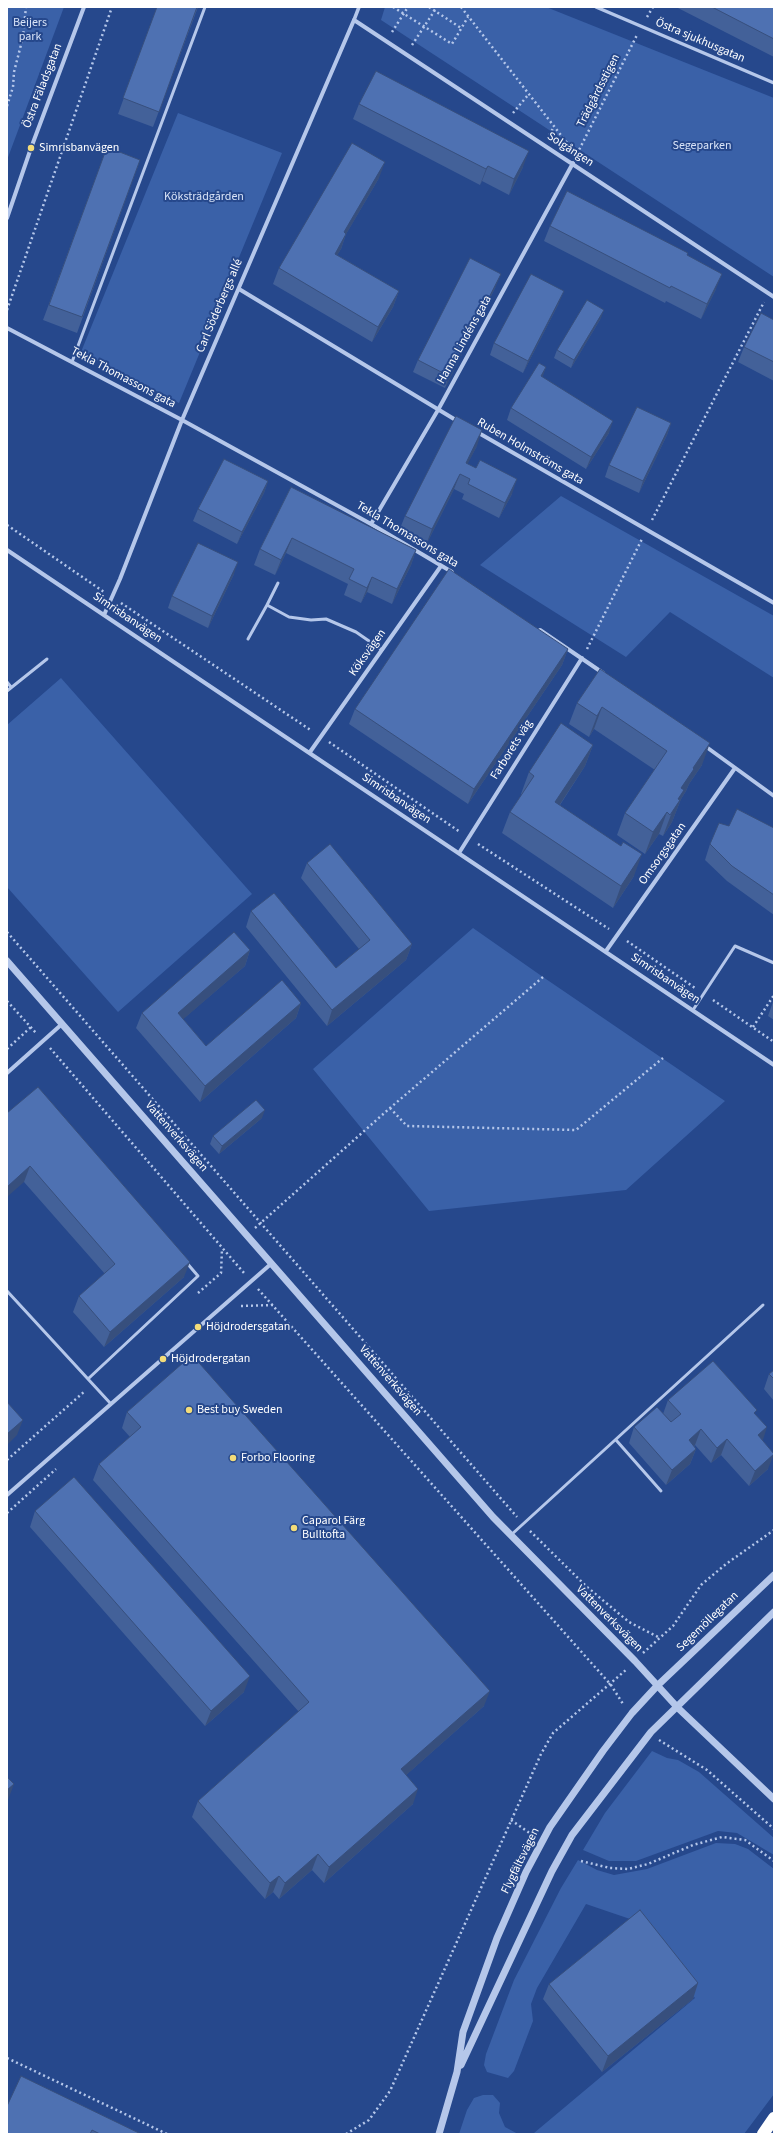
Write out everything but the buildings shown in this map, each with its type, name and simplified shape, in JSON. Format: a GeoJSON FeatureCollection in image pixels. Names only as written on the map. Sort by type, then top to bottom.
{"type":"FeatureCollection","features":[{"type":"Feature","properties":{"kind":"highway"},"geometry":{"type":"LineString","coordinates":[[763,2134],[774,2118]]}},
{"type":"Feature","properties":{"kind":"street","name":"Östra Fäladsgatan"},"geometry":{"type":"LineString","coordinates":[[7,218],[31,148],[84,7]]}},
{"type":"Feature","properties":{"kind":"street","name":"Carl Söderbergs allé"},"geometry":{"type":"LineString","coordinates":[[104,615],[182,420],[354,20],[358,7]]}},
{"type":"Feature","properties":{"kind":"street","name":"Östra sjukhusgatan"},"geometry":{"type":"LineString","coordinates":[[596,7],[774,83]]}},
{"type":"Feature","properties":{"kind":"street","name":"Solgången"},"geometry":{"type":"LineString","coordinates":[[354,20],[774,297]]}},
{"type":"Feature","properties":{"kind":"street","name":"Hanna Lindéns gata"},"geometry":{"type":"LineString","coordinates":[[372,524],[438,410],[573,163]]}},
{"type":"Feature","properties":{"kind":"street","name":"Ruben Holmströms gata"},"geometry":{"type":"LineString","coordinates":[[238,289],[465,426]]}},
{"type":"Feature","properties":{"kind":"street","name":"Tekla Thomassons gata"},"geometry":{"type":"LineString","coordinates":[[7,328],[182,420],[372,524],[454,574]]}},
{"type":"Feature","properties":{"kind":"street","name":"Ruben Holmströms gata"},"geometry":{"type":"LineString","coordinates":[[472,430],[774,603]]}},
{"type":"Feature","properties":{"kind":"street","name":"Simrisbanvägen"},"geometry":{"type":"LineString","coordinates":[[7,550],[310,752],[774,1065]]}},
{"type":"Feature","properties":{"kind":"street","name":"Köksvägen"},"geometry":{"type":"LineString","coordinates":[[310,752],[442,566]]}},
{"type":"Feature","properties":{"kind":"street"},"geometry":{"type":"LineString","coordinates":[[538,629],[608,676]]}},
{"type":"Feature","properties":{"kind":"street","name":"Farborets väg"},"geometry":{"type":"LineString","coordinates":[[459,853],[582,658]]}},
{"type":"Feature","properties":{"kind":"street"},"geometry":{"type":"LineString","coordinates":[[697,741],[774,796]]}},
{"type":"Feature","properties":{"kind":"street","name":"Omsorgsgatan"},"geometry":{"type":"LineString","coordinates":[[606,951],[736,768]]}},
{"type":"Feature","properties":{"kind":"street","name":"Vattenverksvägen"},"geometry":{"type":"LineString","coordinates":[[7,961],[511,1535],[636,1661],[678,1708],[774,1799]]}},
{"type":"Feature","properties":{"kind":"street"},"geometry":{"type":"LineString","coordinates":[[7,1073],[62,1024]]}},
{"type":"Feature","properties":{"kind":"street"},"geometry":{"type":"LineString","coordinates":[[7,1495],[272,1263]]}},
{"type":"Feature","properties":{"kind":"street","name":"Segemöllegatan"},"geometry":{"type":"LineString","coordinates":[[658,1686],[774,1575]]}},
{"type":"Feature","properties":{"kind":"street"},"geometry":{"type":"LineString","coordinates":[[678,1708],[774,1612]]}},
{"type":"Feature","properties":{"kind":"street","name":"Flygfältsvägen"},"geometry":{"type":"LineString","coordinates":[[439,2134],[457,2072],[463,2032],[497,1938],[526,1872],[550,1827],[603,1751],[632,1713],[658,1686]]}},
{"type":"Feature","properties":{"kind":"street","name":"Flygfältsvägen"},"geometry":{"type":"LineString","coordinates":[[457,2072],[552,1871],[572,1835],[651,1732],[678,1708]]}},
{"type":"Feature","properties":{"kind":"lane"},"geometry":{"type":"LineString","coordinates":[[72,362],[205,7]]}},
{"type":"Feature","properties":{"kind":"lane"},"geometry":{"type":"LineString","coordinates":[[248,639],[278,583]]}},
{"type":"Feature","properties":{"kind":"lane"},"geometry":{"type":"LineString","coordinates":[[267,605],[289,617],[311,620],[326,619],[356,632],[382,650]]}},
{"type":"Feature","properties":{"kind":"lane"},"geometry":{"type":"LineString","coordinates":[[7,691],[47,659]]}},
{"type":"Feature","properties":{"kind":"lane"},"geometry":{"type":"LineString","coordinates":[[7,682],[12,687]]}},
{"type":"Feature","properties":{"kind":"lane"},"geometry":{"type":"LineString","coordinates":[[693,1010],[735,946],[774,963]]}},
{"type":"Feature","properties":{"kind":"lane"},"geometry":{"type":"LineString","coordinates":[[89,1378],[198,1276],[183,1258]]}},
{"type":"Feature","properties":{"kind":"lane"},"geometry":{"type":"LineString","coordinates":[[7,1291],[89,1378],[111,1404]]}},
{"type":"Feature","properties":{"kind":"lane"},"geometry":{"type":"LineString","coordinates":[[511,1535],[763,1305]]}},
{"type":"Feature","properties":{"kind":"lane"},"geometry":{"type":"LineString","coordinates":[[616,1440],[661,1491]]}},
{"type":"Feature","properties":{"kind":"path"},"geometry":{"type":"LineString","coordinates":[[7,106],[13,87],[14,72],[23,37],[26,7]]}},
{"type":"Feature","properties":{"kind":"path"},"geometry":{"type":"LineString","coordinates":[[7,310],[112,7]]}},
{"type":"Feature","properties":{"kind":"path"},"geometry":{"type":"LineString","coordinates":[[393,7],[452,44],[468,17]]}},
{"type":"Feature","properties":{"kind":"path"},"geometry":{"type":"LineString","coordinates":[[386,41],[408,7]]}},
{"type":"Feature","properties":{"kind":"path"},"geometry":{"type":"LineString","coordinates":[[428,7],[461,28]]}},
{"type":"Feature","properties":{"kind":"path"},"geometry":{"type":"LineString","coordinates":[[406,54],[437,7]]}},
{"type":"Feature","properties":{"kind":"path"},"geometry":{"type":"LineString","coordinates":[[461,7],[528,95],[577,155]]}},
{"type":"Feature","properties":{"kind":"path","name":"Trädgårdsstigen"},"geometry":{"type":"LineString","coordinates":[[573,163],[641,26]]}},
{"type":"Feature","properties":{"kind":"path"},"geometry":{"type":"LineString","coordinates":[[507,120],[528,95]]}},
{"type":"Feature","properties":{"kind":"path"},"geometry":{"type":"LineString","coordinates":[[582,658],[768,294]]}},
{"type":"Feature","properties":{"kind":"path"},"geometry":{"type":"LineString","coordinates":[[7,525],[468,837],[618,935],[774,1042]]}},
{"type":"Feature","properties":{"kind":"path"},"geometry":{"type":"LineString","coordinates":[[7,932],[524,1524],[587,1587],[629,1622],[660,1638]]}},
{"type":"Feature","properties":{"kind":"path"},"geometry":{"type":"LineString","coordinates":[[248,1235],[390,1108],[543,977]]}},
{"type":"Feature","properties":{"kind":"path"},"geometry":{"type":"LineString","coordinates":[[753,1027],[774,995]]}},
{"type":"Feature","properties":{"kind":"path"},"geometry":{"type":"LineString","coordinates":[[7,1001],[44,1041],[273,1305],[611,1685],[632,1713]]}},
{"type":"Feature","properties":{"kind":"path"},"geometry":{"type":"LineString","coordinates":[[7,1049],[31,1027]]}},
{"type":"Feature","properties":{"kind":"path"},"geometry":{"type":"LineString","coordinates":[[390,1108],[407,1126],[576,1130],[662,1058]]}},
{"type":"Feature","properties":{"kind":"path"},"geometry":{"type":"LineString","coordinates":[[236,1311],[242,1306],[273,1305]]}},
{"type":"Feature","properties":{"kind":"path"},"geometry":{"type":"LineString","coordinates":[[7,1513],[60,1466]]}},
{"type":"Feature","properties":{"kind":"path"},"geometry":{"type":"LineString","coordinates":[[346,2134],[369,2120],[390,2090],[541,1754],[553,1733],[571,1716],[611,1685],[673,1626],[701,1585],[726,1564],[774,1530]]}},
{"type":"Feature","properties":{"kind":"path"},"geometry":{"type":"LineString","coordinates":[[651,1732],[663,1742],[707,1770],[774,1828]]}},
{"type":"Feature","properties":{"kind":"path"},"geometry":{"type":"LineString","coordinates":[[511,1820],[531,1834]]}},
{"type":"Feature","properties":{"kind":"path"},"geometry":{"type":"LineString","coordinates":[[581,1861],[610,1868],[628,1869],[648,1864],[693,1845],[722,1837],[745,1840],[774,1861]]}},
{"type":"Feature","properties":{"kind":"path"},"geometry":{"type":"LineString","coordinates":[[7,2058],[167,2134]]}},
{"type":"Feature","properties":{"kind":"green space","name":"Beijers park"},"geometry":{"type":"Polygon","coordinates":[[[7,7],[64,7],[7,160],[7,7]]]}},
{"type":"Feature","properties":{"kind":"green space","name":"Segeparken"},"geometry":{"type":"Polygon","coordinates":[[[385,7],[546,7],[774,98],[774,277],[381,20],[385,7]]]}},
{"type":"Feature","properties":{"kind":"green space","name":"Köksträdgården"},"geometry":{"type":"Polygon","coordinates":[[[178,113],[282,153],[179,403],[81,352],[178,113]]]}},
{"type":"Feature","properties":{"kind":"green space"},"geometry":{"type":"Polygon","coordinates":[[[561,496],[774,616],[774,678],[670,612],[626,657],[480,565],[561,496]]]}},
{"type":"Feature","properties":{"kind":"green space"},"geometry":{"type":"Polygon","coordinates":[[[61,678],[252,894],[118,1012],[7,887],[7,725],[61,678]]]}},
{"type":"Feature","properties":{"kind":"green space"},"geometry":{"type":"Polygon","coordinates":[[[473,928],[725,1101],[626,1190],[429,1211],[313,1069],[473,928]]]}},
{"type":"Feature","properties":{"kind":"green space"},"geometry":{"type":"Polygon","coordinates":[[[652,1751],[667,1758],[678,1760],[699,1772],[774,1838],[774,1855],[737,1833],[718,1831],[636,1861],[609,1861],[583,1850],[605,1813],[652,1751]]]}},
{"type":"Feature","properties":{"kind":"green space"},"geometry":{"type":"Polygon","coordinates":[[[716,1843],[735,1844],[748,1849],[774,1869],[774,2094],[744,2134],[526,2134],[534,2133],[695,1998],[633,1920],[586,1904],[537,1988],[531,2004],[533,2021],[514,2071],[508,2078],[487,2072],[484,2065],[486,2054],[514,1980],[561,1888],[578,1860],[597,1870],[614,1875],[647,1869],[716,1843]]]}},
{"type":"Feature","properties":{"kind":"green space"},"geometry":{"type":"Polygon","coordinates":[[[483,2095],[493,2095],[500,2103],[499,2113],[505,2127],[518,2134],[459,2134],[467,2110],[474,2098],[483,2095]]]}},
{"type":"Feature","properties":{"kind":"place","name":"Simrisbanvägen"},"geometry":{"type":"Point","coordinates":[31,148]}},
{"type":"Feature","properties":{"kind":"place","name":"Höjdrodersgatan"},"geometry":{"type":"Point","coordinates":[198,1327]}},
{"type":"Feature","properties":{"kind":"place","name":"Höjdrodergatan"},"geometry":{"type":"Point","coordinates":[163,1359]}},
{"type":"Feature","properties":{"kind":"place","name":"Best buy Sweden"},"geometry":{"type":"Point","coordinates":[189,1410]}},
{"type":"Feature","properties":{"kind":"place","name":"Forbo Flooring"},"geometry":{"type":"Point","coordinates":[233,1458]}},
{"type":"Feature","properties":{"kind":"place","name":"Caparol Färg Bulltofta"},"geometry":{"type":"Point","coordinates":[294,1528]}}]}
